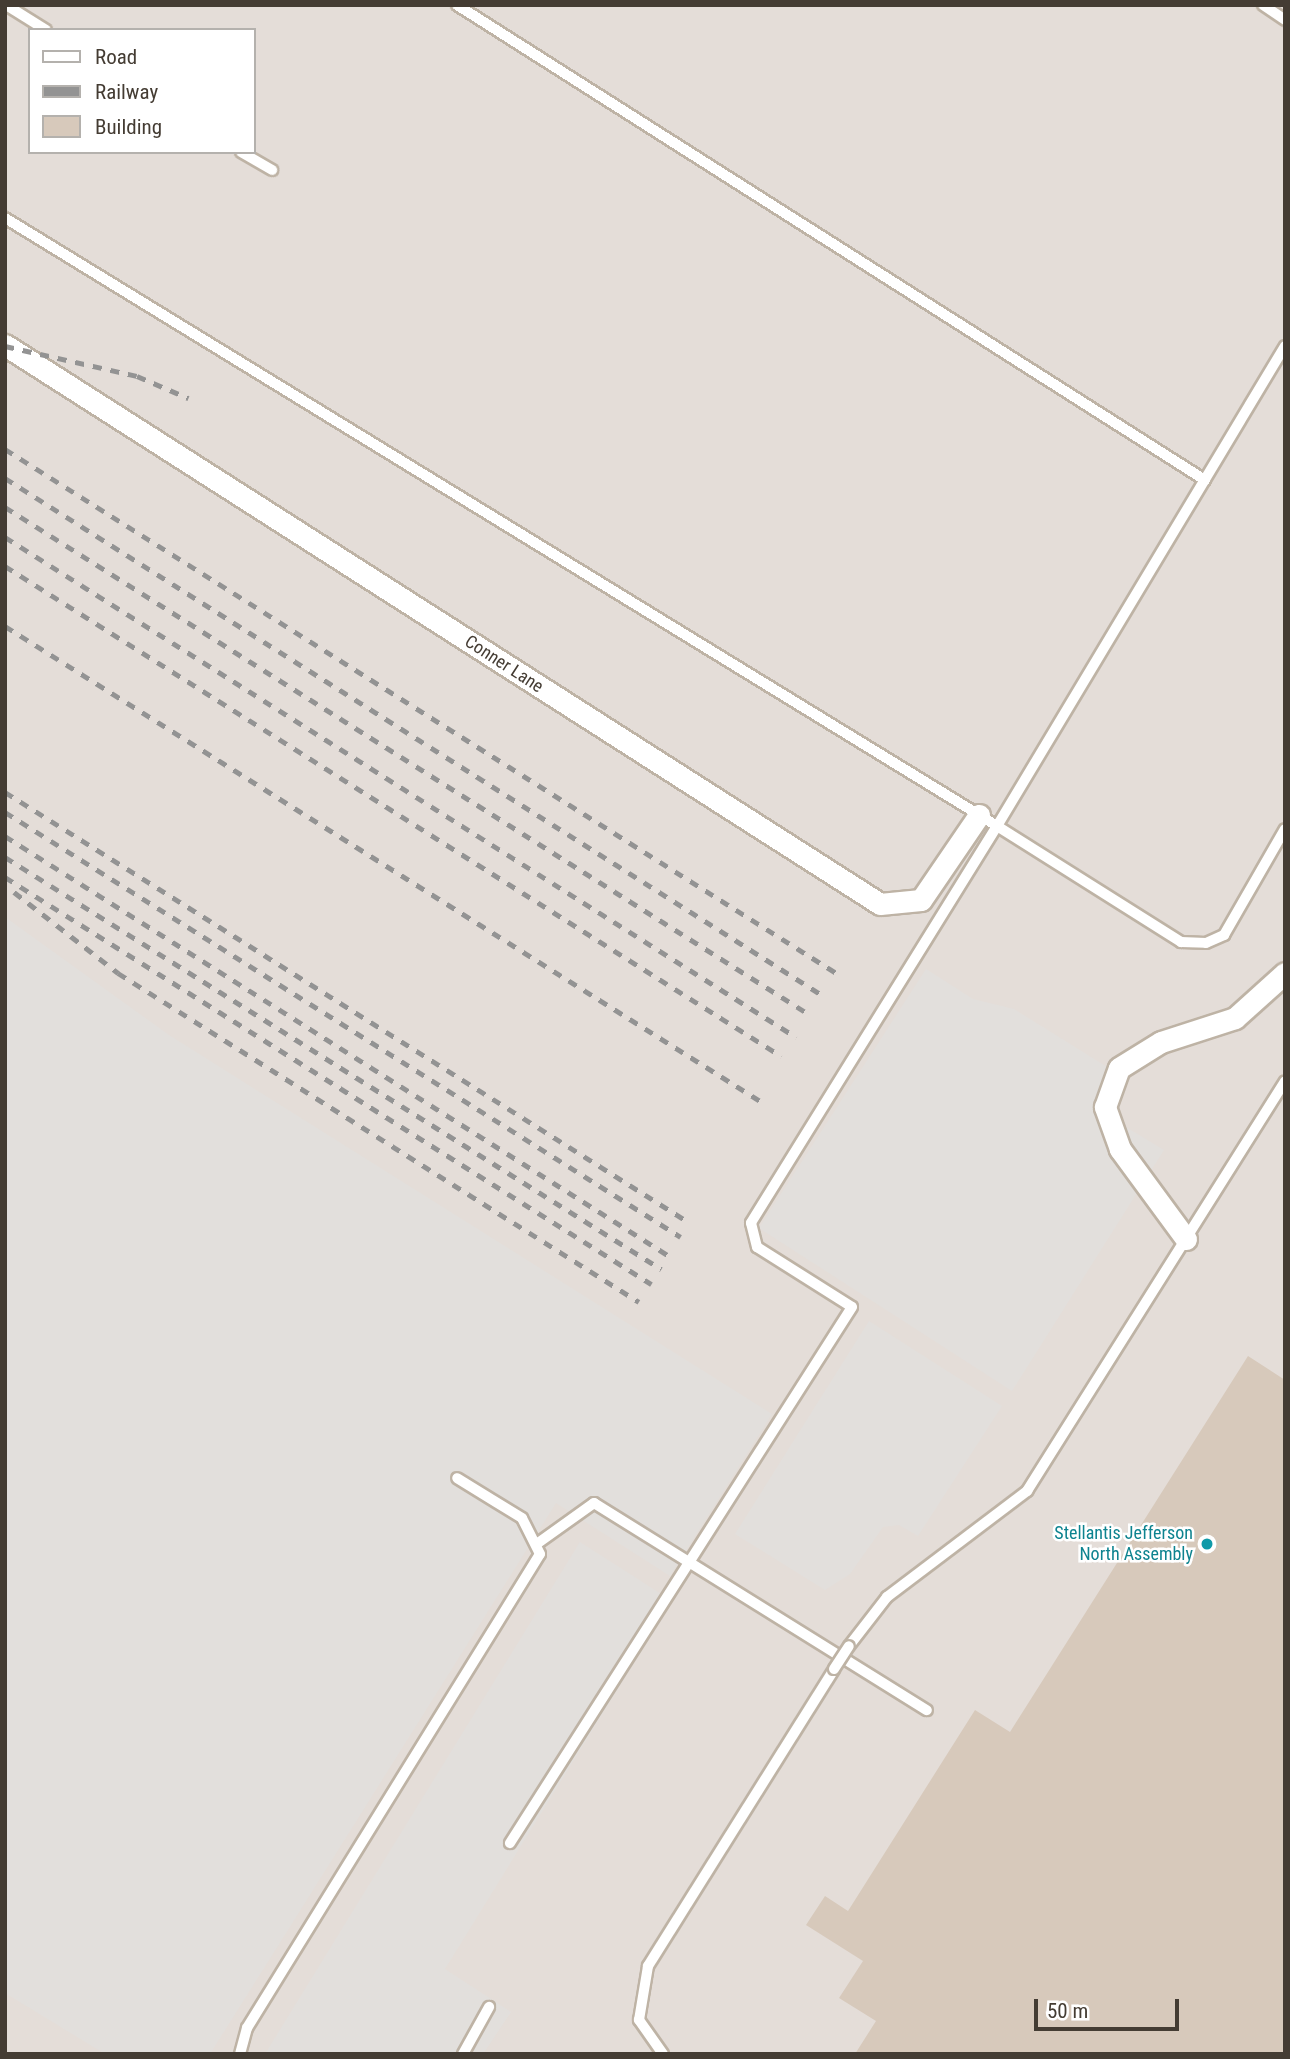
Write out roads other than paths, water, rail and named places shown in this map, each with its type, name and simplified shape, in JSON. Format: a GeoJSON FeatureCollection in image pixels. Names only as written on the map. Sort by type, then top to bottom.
{"type":"FeatureCollection","features":[{"type":"Feature","properties":{"kind":"street","name":"Conner Lane"},"geometry":{"type":"LineString","coordinates":[[5,345],[880,904],[921,900],[988,820]]}},
{"type":"Feature","properties":{"kind":"street"},"geometry":{"type":"LineString","coordinates":[[1186,1239],[1120,1149],[1105,1107],[1119,1068],[1161,1042],[1235,1018],[1285,974]]}},
{"type":"Feature","properties":{"kind":"lane"},"geometry":{"type":"LineString","coordinates":[[6,5],[43,28]]}},
{"type":"Feature","properties":{"kind":"lane"},"geometry":{"type":"LineString","coordinates":[[457,5],[1205,480]]}},
{"type":"Feature","properties":{"kind":"lane"},"geometry":{"type":"LineString","coordinates":[[1263,5],[1285,20]]}},
{"type":"Feature","properties":{"kind":"lane"},"geometry":{"type":"LineString","coordinates":[[245,154],[272,170]]}},
{"type":"Feature","properties":{"kind":"lane"},"geometry":{"type":"LineString","coordinates":[[5,218],[988,820],[1181,942],[1206,943],[1224,935],[1285,829]]}},
{"type":"Feature","properties":{"kind":"lane"},"geometry":{"type":"LineString","coordinates":[[510,1843],[852,1307],[757,1247],[751,1223],[988,820],[1205,480],[1285,346]]}},
{"type":"Feature","properties":{"kind":"lane"},"geometry":{"type":"LineString","coordinates":[[663,2054],[639,2020],[648,1966],[834,1669],[887,1597],[1027,1491],[1285,1081]]}},
{"type":"Feature","properties":{"kind":"lane"},"geometry":{"type":"LineString","coordinates":[[240,2054],[247,2028],[540,1554],[538,1544],[522,1518],[457,1478]]}},
{"type":"Feature","properties":{"kind":"lane"},"geometry":{"type":"LineString","coordinates":[[538,1544],[594,1503],[927,1710]]}},
{"type":"Feature","properties":{"kind":"lane"},"geometry":{"type":"LineString","coordinates":[[463,2054],[489,2007]]}},
{"type":"Feature","properties":{"kind":"railway"},"geometry":{"type":"LineString","coordinates":[[5,346],[137,376],[188,398]]}},
{"type":"Feature","properties":{"kind":"railway"},"geometry":{"type":"LineString","coordinates":[[5,449],[836,973]]}},
{"type":"Feature","properties":{"kind":"railway"},"geometry":{"type":"LineString","coordinates":[[5,478],[822,995]]}},
{"type":"Feature","properties":{"kind":"railway"},"geometry":{"type":"LineString","coordinates":[[5,507],[810,1015]]}},
{"type":"Feature","properties":{"kind":"railway"},"geometry":{"type":"LineString","coordinates":[[5,537],[796,1037]]}},
{"type":"Feature","properties":{"kind":"railway"},"geometry":{"type":"LineString","coordinates":[[5,566],[781,1056]]}},
{"type":"Feature","properties":{"kind":"railway"},"geometry":{"type":"LineString","coordinates":[[5,626],[765,1104]]}},
{"type":"Feature","properties":{"kind":"railway"},"geometry":{"type":"LineString","coordinates":[[5,792],[690,1223]]}},
{"type":"Feature","properties":{"kind":"railway"},"geometry":{"type":"LineString","coordinates":[[5,812],[681,1237]]}},
{"type":"Feature","properties":{"kind":"railway"},"geometry":{"type":"LineString","coordinates":[[5,836],[669,1256]]}},
{"type":"Feature","properties":{"kind":"railway"},"geometry":{"type":"LineString","coordinates":[[5,857],[661,1269]]}},
{"type":"Feature","properties":{"kind":"railway"},"geometry":{"type":"LineString","coordinates":[[5,877],[651,1284]]}},
{"type":"Feature","properties":{"kind":"railway"},"geometry":{"type":"LineString","coordinates":[[14,892],[118,973],[639,1302]]}},
{"type":"Feature","properties":{"kind":"place","name":"Stellantis Jefferson North Assembly"},"geometry":{"type":"Point","coordinates":[1207,1544]}}]}
